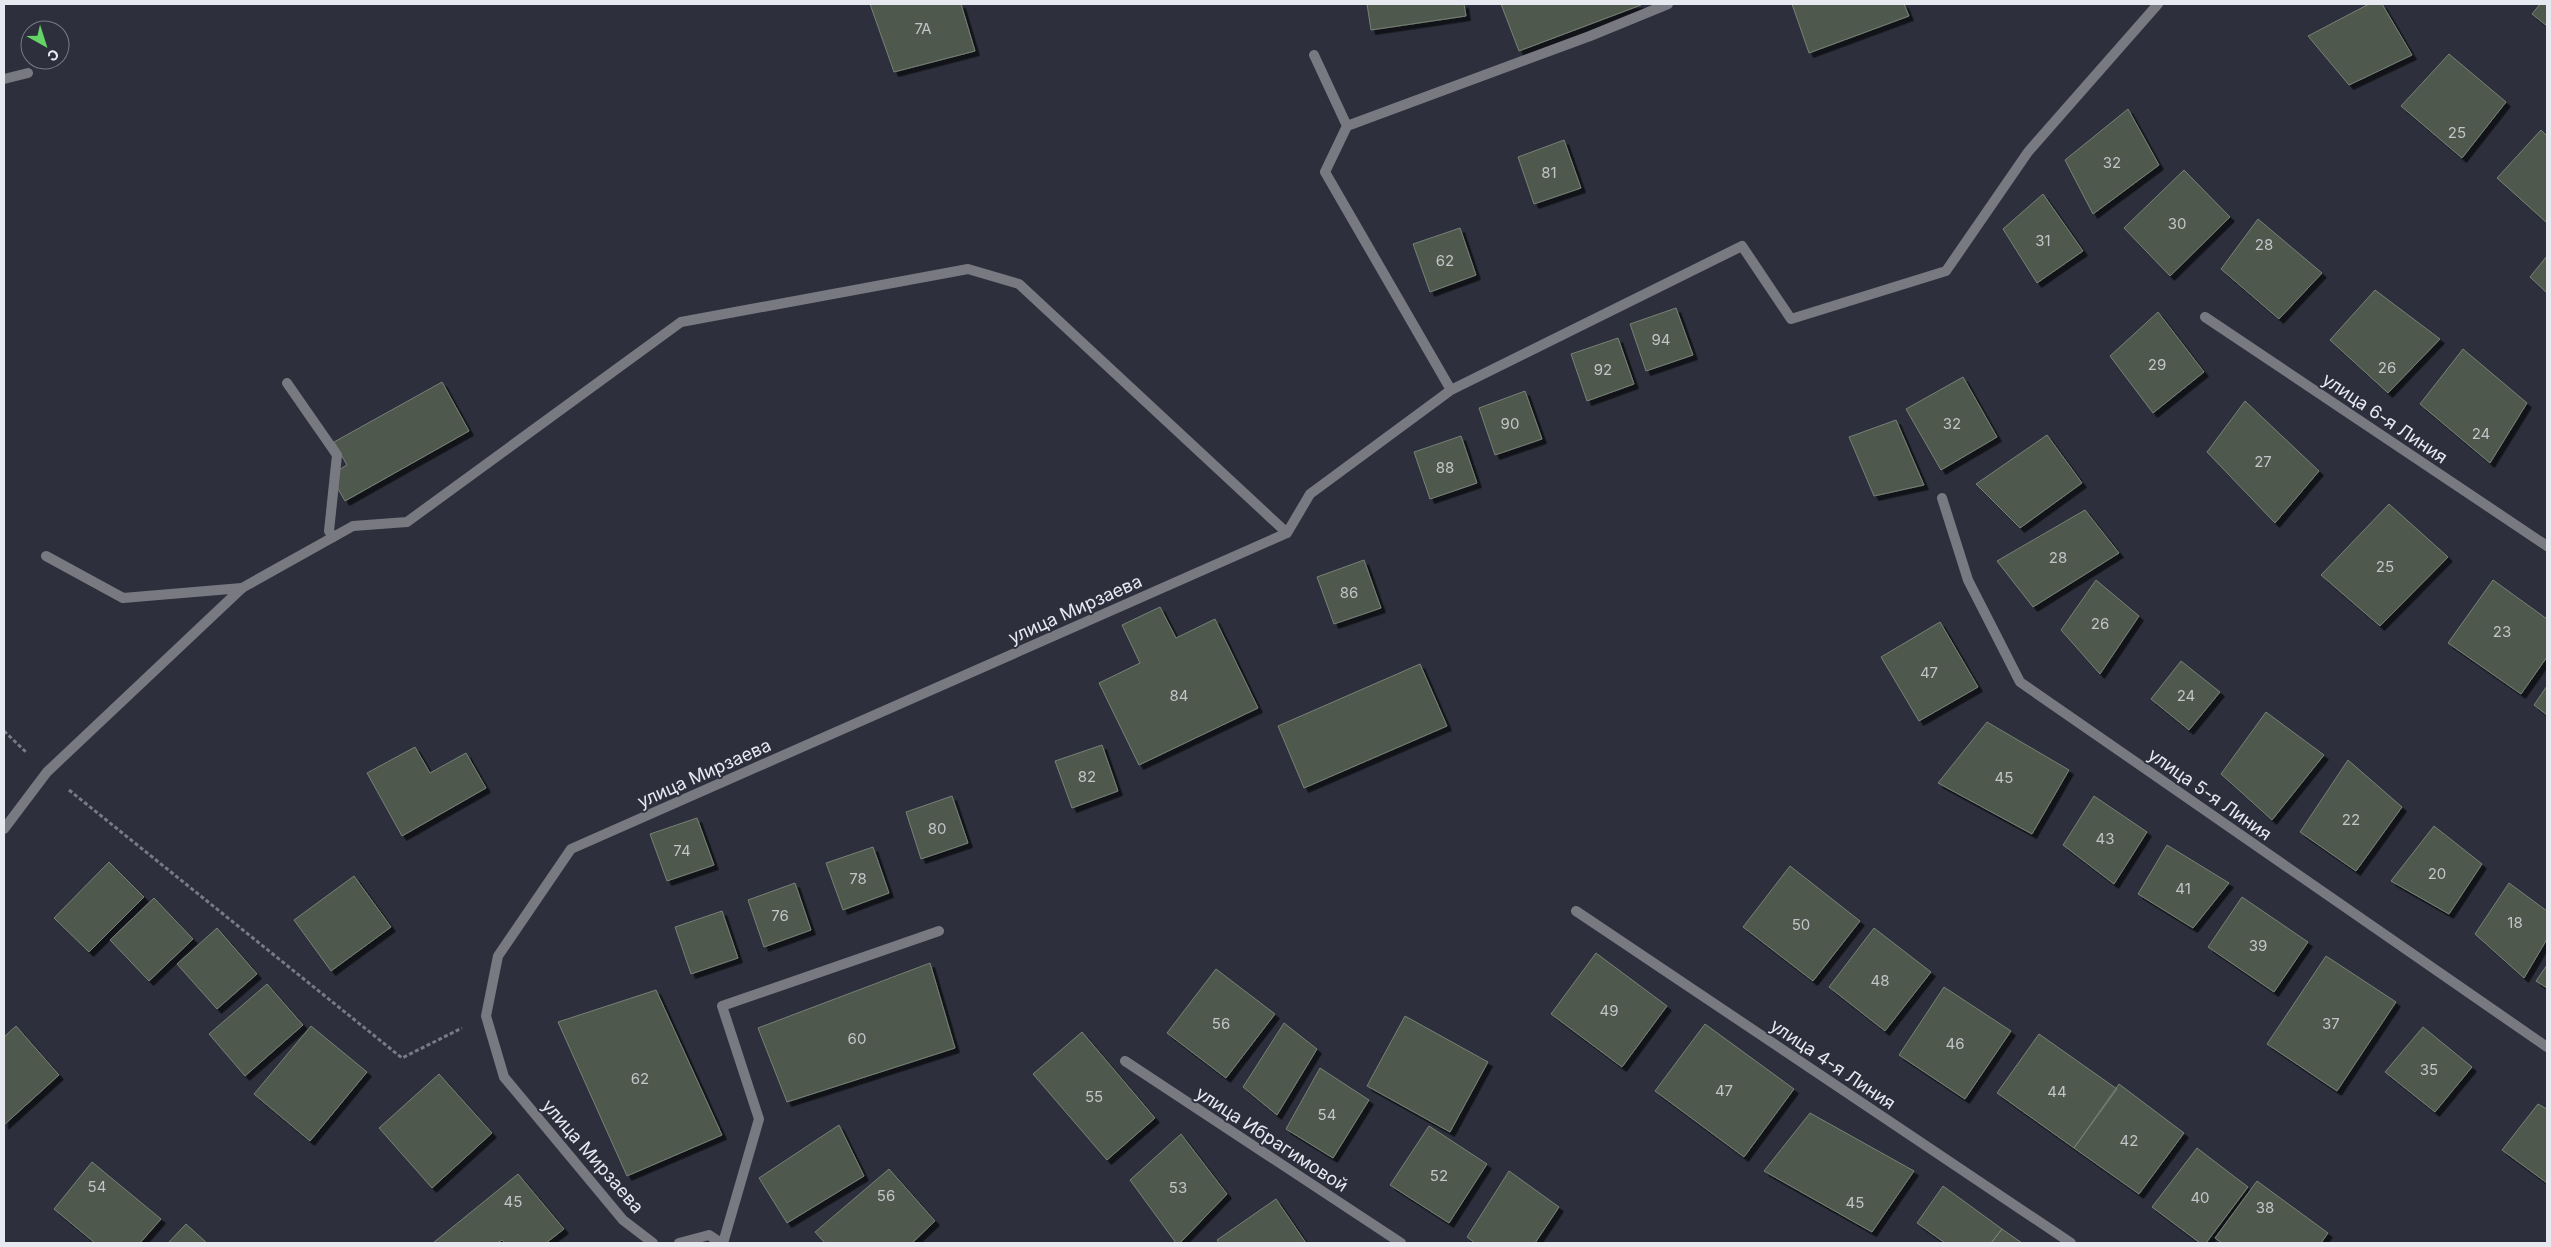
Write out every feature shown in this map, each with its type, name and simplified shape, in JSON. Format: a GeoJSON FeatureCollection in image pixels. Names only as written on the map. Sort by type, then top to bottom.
{"type":"FeatureCollection","features":[{"type":"Feature","properties":{"kind":"street"},"geometry":{"type":"LineString","coordinates":[[1451,390],[1325,172],[1347,126],[1590,36],[1668,4]]}},
{"type":"Feature","properties":{"kind":"street"},"geometry":{"type":"LineString","coordinates":[[4,829],[47,772],[242,588],[353,526],[407,522],[681,322],[968,270],[1019,284],[1287,533],[1310,494],[1451,390],[1742,246],[1791,319],[1946,272],[2028,152],[2158,4]]}},
{"type":"Feature","properties":{"kind":"street"},"geometry":{"type":"LineString","coordinates":[[1314,55],[1347,126]]}},
{"type":"Feature","properties":{"kind":"street"},"geometry":{"type":"LineString","coordinates":[[4,79],[28,73]]}},
{"type":"Feature","properties":{"kind":"street","name":"улица 6-я Линия"},"geometry":{"type":"LineString","coordinates":[[2205,317],[2547,546]]}},
{"type":"Feature","properties":{"kind":"street"},"geometry":{"type":"LineString","coordinates":[[287,383],[338,455],[329,531],[333,537]]}},
{"type":"Feature","properties":{"kind":"street","name":"улица 5-я Линия"},"geometry":{"type":"LineString","coordinates":[[1942,498],[1968,580],[2020,682],[2547,1047]]}},
{"type":"Feature","properties":{"kind":"street","name":"улица Мирзаева"},"geometry":{"type":"LineString","coordinates":[[653,1243],[623,1220],[504,1076],[486,1016],[498,956],[571,849],[1287,533]]}},
{"type":"Feature","properties":{"kind":"street"},"geometry":{"type":"LineString","coordinates":[[46,556],[123,598],[242,588]]}},
{"type":"Feature","properties":{"kind":"street","name":"улица 4-я Линия"},"geometry":{"type":"LineString","coordinates":[[1576,911],[2071,1243]]}},
{"type":"Feature","properties":{"kind":"street"},"geometry":{"type":"LineString","coordinates":[[679,1243],[709,1235],[722,1243],[759,1119],[722,1006],[939,931]]}},
{"type":"Feature","properties":{"kind":"street","name":"улица Ибрагимовой"},"geometry":{"type":"LineString","coordinates":[[1125,1061],[1401,1243]]}},
{"type":"Feature","properties":{"kind":"path"},"geometry":{"type":"LineString","coordinates":[[47,772],[402,1058],[486,1016]]}},
{"type":"Feature","properties":{"kind":"building"},"geometry":{"type":"Polygon","coordinates":[[[870,4],[961,4],[975,51],[894,72],[870,4]]]}},
{"type":"Feature","properties":{"kind":"building"},"geometry":{"type":"Polygon","coordinates":[[[1367,4],[1464,4],[1466,16],[1371,30],[1367,4]]]}},
{"type":"Feature","properties":{"kind":"building"},"geometry":{"type":"Polygon","coordinates":[[[1501,4],[1641,4],[1641,5],[1519,51],[1501,4]]]}},
{"type":"Feature","properties":{"kind":"building"},"geometry":{"type":"Polygon","coordinates":[[[1792,4],[1904,4],[1909,16],[1809,53],[1792,4]]]}},
{"type":"Feature","properties":{"kind":"building"},"geometry":{"type":"Polygon","coordinates":[[[2369,4],[2382,4],[2412,55],[2349,85],[2308,36],[2369,4]]]}},
{"type":"Feature","properties":{"kind":"building"},"geometry":{"type":"Polygon","coordinates":[[[2540,4],[2547,4],[2547,26],[2532,14],[2540,4]]]}},
{"type":"Feature","properties":{"kind":"building"},"geometry":{"type":"Polygon","coordinates":[[[2449,54],[2506,102],[2462,158],[2401,106],[2449,54]]]}},
{"type":"Feature","properties":{"kind":"building"},"geometry":{"type":"Polygon","coordinates":[[[2128,109],[2159,165],[2093,214],[2065,160],[2128,109]]]}},
{"type":"Feature","properties":{"kind":"building"},"geometry":{"type":"Polygon","coordinates":[[[2541,130],[2547,136],[2547,223],[2497,178],[2541,130]]]}},
{"type":"Feature","properties":{"kind":"building"},"geometry":{"type":"Polygon","coordinates":[[[1564,140],[1581,188],[1534,204],[1518,157],[1564,140]]]}},
{"type":"Feature","properties":{"kind":"building"},"geometry":{"type":"Polygon","coordinates":[[[2184,170],[2230,217],[2170,276],[2124,228],[2184,170]]]}},
{"type":"Feature","properties":{"kind":"building"},"geometry":{"type":"Polygon","coordinates":[[[2043,194],[2083,251],[2037,283],[2003,229],[2043,194]]]}},
{"type":"Feature","properties":{"kind":"building"},"geometry":{"type":"Polygon","coordinates":[[[2258,219],[2322,273],[2279,319],[2221,269],[2258,219]]]}},
{"type":"Feature","properties":{"kind":"building"},"geometry":{"type":"Polygon","coordinates":[[[1460,228],[1476,275],[1430,292],[1413,244],[1460,228]]]}},
{"type":"Feature","properties":{"kind":"building"},"geometry":{"type":"Polygon","coordinates":[[[2547,256],[2547,293],[2530,277],[2547,256]]]}},
{"type":"Feature","properties":{"kind":"building"},"geometry":{"type":"Polygon","coordinates":[[[2375,290],[2440,339],[2388,393],[2330,340],[2375,290]]]}},
{"type":"Feature","properties":{"kind":"building"},"geometry":{"type":"Polygon","coordinates":[[[1676,308],[1693,355],[1646,371],[1630,324],[1676,308]]]}},
{"type":"Feature","properties":{"kind":"building"},"geometry":{"type":"Polygon","coordinates":[[[2158,312],[2204,372],[2153,413],[2110,356],[2158,312]]]}},
{"type":"Feature","properties":{"kind":"building"},"geometry":{"type":"Polygon","coordinates":[[[1618,338],[1634,384],[1587,401],[1571,354],[1618,338]]]}},
{"type":"Feature","properties":{"kind":"building"},"geometry":{"type":"Polygon","coordinates":[[[2463,349],[2527,403],[2490,463],[2420,404],[2463,349]]]}},
{"type":"Feature","properties":{"kind":"building"},"geometry":{"type":"Polygon","coordinates":[[[1963,377],[1997,437],[1941,470],[1906,409],[1963,377]]]}},
{"type":"Feature","properties":{"kind":"building"},"geometry":{"type":"Polygon","coordinates":[[[442,382],[469,431],[345,501],[330,475],[347,465],[334,442],[442,382]]]}},
{"type":"Feature","properties":{"kind":"building"},"geometry":{"type":"Polygon","coordinates":[[[1525,391],[1542,439],[1495,455],[1479,408],[1525,391]]]}},
{"type":"Feature","properties":{"kind":"building"},"geometry":{"type":"Polygon","coordinates":[[[2245,401],[2319,471],[2275,523],[2207,452],[2245,401]]]}},
{"type":"Feature","properties":{"kind":"building"},"geometry":{"type":"Polygon","coordinates":[[[1896,420],[1924,485],[1874,496],[1849,437],[1896,420]]]}},
{"type":"Feature","properties":{"kind":"building"},"geometry":{"type":"Polygon","coordinates":[[[2047,435],[2082,483],[2020,528],[1976,484],[2047,435]]]}},
{"type":"Feature","properties":{"kind":"building"},"geometry":{"type":"Polygon","coordinates":[[[1461,436],[1477,483],[1430,499],[1414,452],[1461,436]]]}},
{"type":"Feature","properties":{"kind":"building"},"geometry":{"type":"Polygon","coordinates":[[[2389,504],[2448,557],[2380,626],[2321,575],[2389,504]]]}},
{"type":"Feature","properties":{"kind":"building"},"geometry":{"type":"Polygon","coordinates":[[[2085,510],[2119,553],[2033,607],[1997,561],[2085,510]]]}},
{"type":"Feature","properties":{"kind":"building"},"geometry":{"type":"Polygon","coordinates":[[[1364,560],[1381,608],[1334,624],[1317,577],[1364,560]]]}},
{"type":"Feature","properties":{"kind":"building"},"geometry":{"type":"Polygon","coordinates":[[[2096,580],[2139,616],[2100,674],[2061,630],[2096,580]]]}},
{"type":"Feature","properties":{"kind":"building"},"geometry":{"type":"Polygon","coordinates":[[[2493,580],[2547,619],[2547,657],[2521,694],[2448,643],[2493,580]]]}},
{"type":"Feature","properties":{"kind":"building"},"geometry":{"type":"Polygon","coordinates":[[[1160,607],[1176,638],[1215,619],[1258,708],[1139,765],[1099,683],[1140,663],[1122,625],[1160,607]]]}},
{"type":"Feature","properties":{"kind":"building"},"geometry":{"type":"Polygon","coordinates":[[[1940,622],[1978,687],[1919,721],[1881,657],[1940,622]]]}},
{"type":"Feature","properties":{"kind":"building"},"geometry":{"type":"Polygon","coordinates":[[[2181,661],[2220,692],[2189,730],[2151,699],[2181,661]]]}},
{"type":"Feature","properties":{"kind":"building"},"geometry":{"type":"Polygon","coordinates":[[[1420,664],[1447,726],[1304,788],[1278,726],[1420,664]]]}},
{"type":"Feature","properties":{"kind":"building"},"geometry":{"type":"Polygon","coordinates":[[[2547,686],[2547,715],[2534,705],[2547,686]]]}},
{"type":"Feature","properties":{"kind":"building"},"geometry":{"type":"Polygon","coordinates":[[[2266,712],[2324,755],[2272,820],[2221,774],[2266,712]]]}},
{"type":"Feature","properties":{"kind":"building"},"geometry":{"type":"Polygon","coordinates":[[[1987,722],[2069,770],[2032,834],[1938,783],[1987,722]]]}},
{"type":"Feature","properties":{"kind":"building"},"geometry":{"type":"Polygon","coordinates":[[[1102,745],[1118,791],[1072,808],[1055,761],[1102,745]]]}},
{"type":"Feature","properties":{"kind":"building"},"geometry":{"type":"Polygon","coordinates":[[[415,747],[430,773],[466,753],[486,788],[402,836],[367,773],[415,747]]]}},
{"type":"Feature","properties":{"kind":"building"},"geometry":{"type":"Polygon","coordinates":[[[2348,760],[2402,807],[2356,871],[2300,832],[2348,760]]]}},
{"type":"Feature","properties":{"kind":"building"},"geometry":{"type":"Polygon","coordinates":[[[952,796],[968,843],[921,859],[906,812],[952,796]]]}},
{"type":"Feature","properties":{"kind":"building"},"geometry":{"type":"Polygon","coordinates":[[[2094,796],[2147,832],[2114,884],[2063,845],[2094,796]]]}},
{"type":"Feature","properties":{"kind":"building"},"geometry":{"type":"Polygon","coordinates":[[[697,818],[714,865],[667,881],[650,834],[697,818]]]}},
{"type":"Feature","properties":{"kind":"building"},"geometry":{"type":"Polygon","coordinates":[[[2434,826],[2482,864],[2449,914],[2391,881],[2434,826]]]}},
{"type":"Feature","properties":{"kind":"building"},"geometry":{"type":"Polygon","coordinates":[[[2167,845],[2229,883],[2193,928],[2138,894],[2167,845]]]}},
{"type":"Feature","properties":{"kind":"building"},"geometry":{"type":"Polygon","coordinates":[[[873,847],[889,893],[843,910],[826,863],[873,847]]]}},
{"type":"Feature","properties":{"kind":"building"},"geometry":{"type":"Polygon","coordinates":[[[109,862],[144,897],[89,952],[54,918],[109,862]]]}},
{"type":"Feature","properties":{"kind":"building"},"geometry":{"type":"Polygon","coordinates":[[[1790,866],[1860,921],[1813,981],[1743,927],[1790,866]]]}},
{"type":"Feature","properties":{"kind":"building"},"geometry":{"type":"Polygon","coordinates":[[[354,876],[391,927],[331,971],[294,920],[354,876]]]}},
{"type":"Feature","properties":{"kind":"building"},"geometry":{"type":"Polygon","coordinates":[[[795,883],[811,930],[764,947],[748,900],[795,883]]]}},
{"type":"Feature","properties":{"kind":"building"},"geometry":{"type":"Polygon","coordinates":[[[2509,883],[2547,911],[2547,939],[2524,978],[2475,934],[2509,883]]]}},
{"type":"Feature","properties":{"kind":"building"},"geometry":{"type":"Polygon","coordinates":[[[2242,897],[2308,942],[2274,992],[2208,947],[2242,897]]]}},
{"type":"Feature","properties":{"kind":"building"},"geometry":{"type":"Polygon","coordinates":[[[154,898],[193,939],[149,981],[110,940],[154,898]]]}},
{"type":"Feature","properties":{"kind":"building"},"geometry":{"type":"Polygon","coordinates":[[[722,911],[738,958],[691,974],[675,927],[722,911]]]}},
{"type":"Feature","properties":{"kind":"building"},"geometry":{"type":"Polygon","coordinates":[[[217,928],[257,974],[217,1009],[177,964],[217,928]]]}},
{"type":"Feature","properties":{"kind":"building"},"geometry":{"type":"Polygon","coordinates":[[[1874,928],[1931,972],[1885,1031],[1829,987],[1874,928]]]}},
{"type":"Feature","properties":{"kind":"building"},"geometry":{"type":"Polygon","coordinates":[[[1596,953],[1667,1006],[1622,1067],[1551,1014],[1596,953]]]}},
{"type":"Feature","properties":{"kind":"building"},"geometry":{"type":"Polygon","coordinates":[[[2326,956],[2396,1002],[2337,1091],[2267,1044],[2326,956]]]}},
{"type":"Feature","properties":{"kind":"building"},"geometry":{"type":"Polygon","coordinates":[[[930,963],[955,1048],[787,1102],[758,1028],[930,963]]]}},
{"type":"Feature","properties":{"kind":"building"},"geometry":{"type":"Polygon","coordinates":[[[2547,965],[2547,988],[2536,981],[2547,965]]]}},
{"type":"Feature","properties":{"kind":"building"},"geometry":{"type":"Polygon","coordinates":[[[1216,969],[1275,1014],[1226,1078],[1167,1033],[1216,969]]]}},
{"type":"Feature","properties":{"kind":"building"},"geometry":{"type":"Polygon","coordinates":[[[267,984],[303,1025],[245,1076],[209,1034],[267,984]]]}},
{"type":"Feature","properties":{"kind":"building"},"geometry":{"type":"Polygon","coordinates":[[[1944,987],[2011,1031],[1965,1099],[1899,1055],[1944,987]]]}},
{"type":"Feature","properties":{"kind":"building"},"geometry":{"type":"Polygon","coordinates":[[[656,990],[722,1135],[627,1176],[558,1022],[656,990]]]}},
{"type":"Feature","properties":{"kind":"building"},"geometry":{"type":"Polygon","coordinates":[[[1405,1016],[1488,1062],[1450,1132],[1367,1086],[1405,1016]]]}},
{"type":"Feature","properties":{"kind":"building"},"geometry":{"type":"Polygon","coordinates":[[[1284,1023],[1317,1049],[1277,1115],[1243,1087],[1284,1023]]]}},
{"type":"Feature","properties":{"kind":"building"},"geometry":{"type":"Polygon","coordinates":[[[1705,1024],[1794,1089],[1744,1157],[1655,1091],[1705,1024]]]}},
{"type":"Feature","properties":{"kind":"building"},"geometry":{"type":"Polygon","coordinates":[[[16,1026],[59,1075],[4,1125],[4,1037],[16,1026]]]}},
{"type":"Feature","properties":{"kind":"building"},"geometry":{"type":"Polygon","coordinates":[[[311,1026],[367,1072],[310,1141],[254,1094],[311,1026]]]}},
{"type":"Feature","properties":{"kind":"building"},"geometry":{"type":"Polygon","coordinates":[[[2423,1027],[2472,1067],[2435,1112],[2385,1072],[2423,1027]]]}},
{"type":"Feature","properties":{"kind":"building"},"geometry":{"type":"Polygon","coordinates":[[[1082,1032],[1155,1118],[1107,1160],[1033,1074],[1082,1032]]]}},
{"type":"Feature","properties":{"kind":"building"},"geometry":{"type":"Polygon","coordinates":[[[2039,1034],[2117,1089],[2074,1148],[1997,1093],[2039,1034]]]}},
{"type":"Feature","properties":{"kind":"building"},"geometry":{"type":"Polygon","coordinates":[[[1320,1068],[1369,1100],[1333,1158],[1286,1129],[1320,1068]]]}},
{"type":"Feature","properties":{"kind":"building"},"geometry":{"type":"Polygon","coordinates":[[[439,1074],[492,1133],[432,1188],[379,1128],[439,1074]]]}},
{"type":"Feature","properties":{"kind":"building"},"geometry":{"type":"Polygon","coordinates":[[[2119,1084],[2184,1133],[2139,1194],[2074,1148],[2119,1084]]]}},
{"type":"Feature","properties":{"kind":"building"},"geometry":{"type":"Polygon","coordinates":[[[2538,1104],[2547,1109],[2547,1183],[2502,1150],[2538,1104]]]}},
{"type":"Feature","properties":{"kind":"building"},"geometry":{"type":"Polygon","coordinates":[[[1810,1113],[1914,1171],[1872,1232],[1764,1171],[1810,1113]]]}},
{"type":"Feature","properties":{"kind":"building"},"geometry":{"type":"Polygon","coordinates":[[[839,1125],[864,1176],[787,1223],[759,1178],[839,1125]]]}},
{"type":"Feature","properties":{"kind":"building"},"geometry":{"type":"Polygon","coordinates":[[[1429,1126],[1487,1164],[1449,1223],[1390,1185],[1429,1126]]]}},
{"type":"Feature","properties":{"kind":"building"},"geometry":{"type":"Polygon","coordinates":[[[1181,1134],[1227,1194],[1180,1243],[1176,1243],[1130,1180],[1181,1134]]]}},
{"type":"Feature","properties":{"kind":"building"},"geometry":{"type":"Polygon","coordinates":[[[2197,1148],[2248,1187],[2206,1243],[2200,1243],[2152,1207],[2197,1148]]]}},
{"type":"Feature","properties":{"kind":"building"},"geometry":{"type":"Polygon","coordinates":[[[92,1162],[161,1219],[140,1243],[95,1243],[54,1209],[92,1162]]]}},
{"type":"Feature","properties":{"kind":"building"},"geometry":{"type":"Polygon","coordinates":[[[889,1169],[935,1221],[912,1243],[825,1243],[815,1232],[889,1169]]]}},
{"type":"Feature","properties":{"kind":"building"},"geometry":{"type":"Polygon","coordinates":[[[1509,1171],[1559,1207],[1535,1243],[1475,1243],[1467,1237],[1509,1171]]]}},
{"type":"Feature","properties":{"kind":"building"},"geometry":{"type":"Polygon","coordinates":[[[518,1174],[564,1229],[546,1243],[505,1243],[502,1240],[497,1243],[433,1243],[518,1174]]]}},
{"type":"Feature","properties":{"kind":"building"},"geometry":{"type":"Polygon","coordinates":[[[2257,1181],[2328,1233],[2321,1243],[2222,1243],[2215,1238],[2257,1181]]]}},
{"type":"Feature","properties":{"kind":"building"},"geometry":{"type":"Polygon","coordinates":[[[1943,1186],[2002,1229],[1991,1243],[1945,1243],[1917,1223],[1943,1186]]]}},
{"type":"Feature","properties":{"kind":"building"},"geometry":{"type":"Polygon","coordinates":[[[1276,1199],[1306,1243],[1219,1243],[1217,1240],[1276,1199]]]}},
{"type":"Feature","properties":{"kind":"building"},"geometry":{"type":"Polygon","coordinates":[[[186,1224],[207,1243],[168,1243],[186,1224]]]}},
{"type":"Feature","properties":{"kind":"building"},"geometry":{"type":"Polygon","coordinates":[[[2002,1229],[2022,1243],[1991,1243],[2002,1229]]]}}]}
